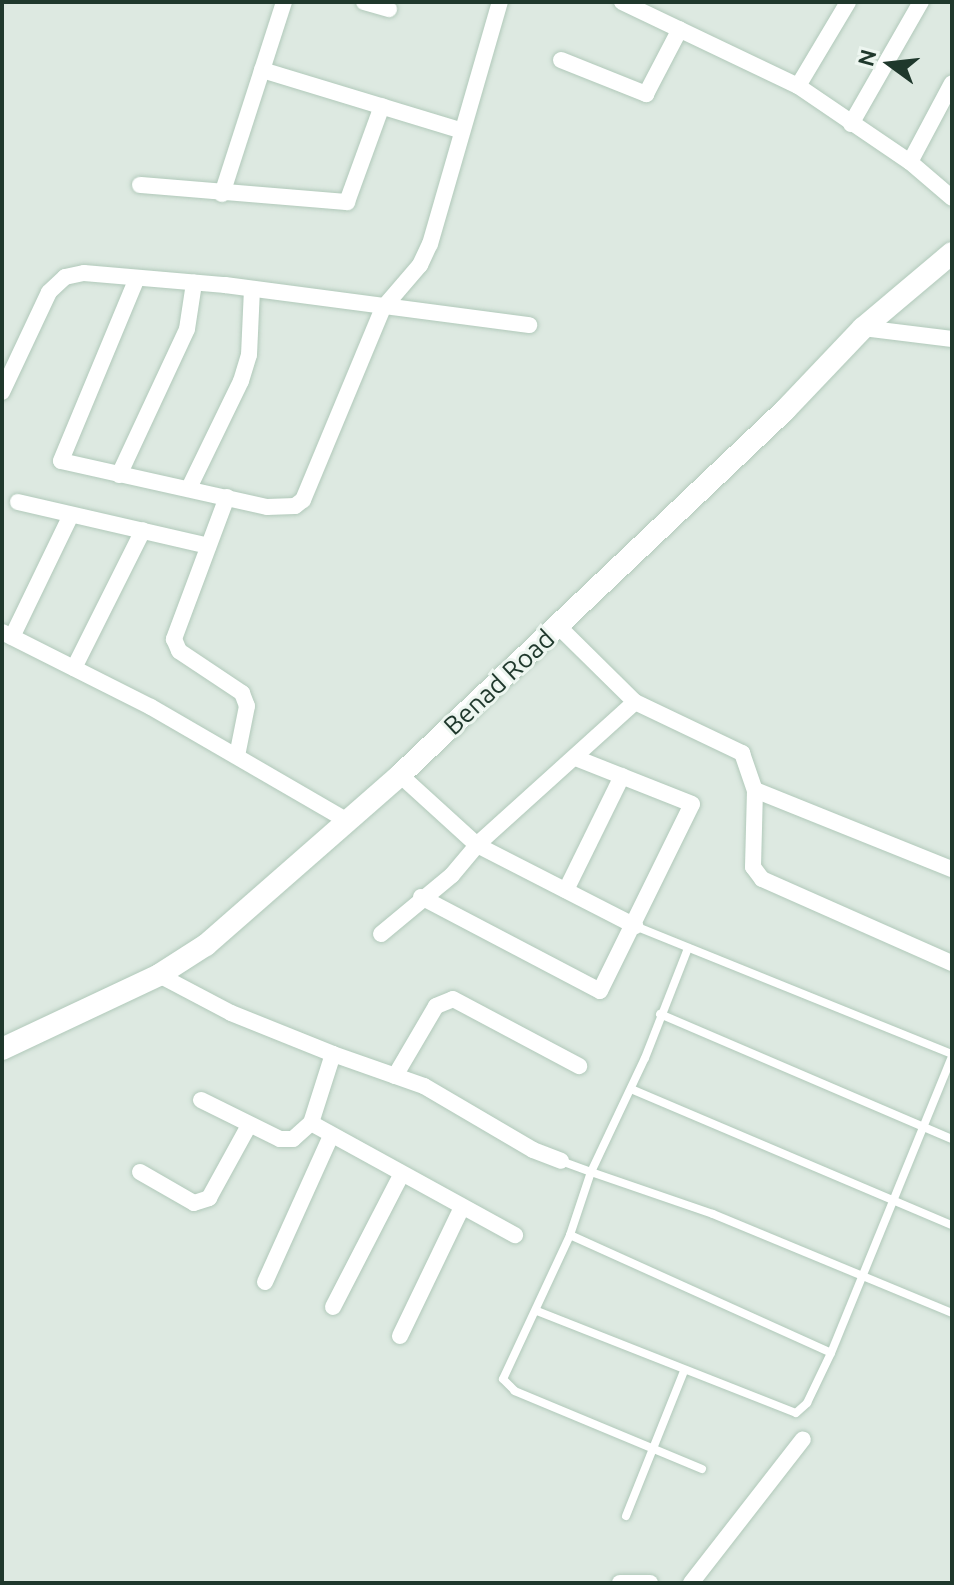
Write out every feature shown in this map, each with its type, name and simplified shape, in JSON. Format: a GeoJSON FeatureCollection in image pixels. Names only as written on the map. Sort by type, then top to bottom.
{"type":"FeatureCollection","features":[{"type":"Feature","properties":{"kind":"main road","name":"Benad Road"},"geometry":{"type":"LineString","coordinates":[[2,1049],[159,975],[206,945],[400,775],[558,626],[863,328],[952,253]]}},
{"type":"Feature","properties":{"kind":"street"},"geometry":{"type":"LineString","coordinates":[[222,194],[284,2]]}},
{"type":"Feature","properties":{"kind":"street"},"geometry":{"type":"LineString","coordinates":[[364,2],[389,9]]}},
{"type":"Feature","properties":{"kind":"street"},"geometry":{"type":"LineString","coordinates":[[137,278],[60,454],[66,465],[287,509],[303,500],[383,308],[420,265],[430,244],[460,130],[500,2]]}},
{"type":"Feature","properties":{"kind":"street"},"geometry":{"type":"LineString","coordinates":[[622,2],[798,86],[910,162],[952,198]]}},
{"type":"Feature","properties":{"kind":"street"},"geometry":{"type":"LineString","coordinates":[[798,86],[848,2]]}},
{"type":"Feature","properties":{"kind":"street"},"geometry":{"type":"LineString","coordinates":[[851,124],[921,2]]}},
{"type":"Feature","properties":{"kind":"street"},"geometry":{"type":"LineString","coordinates":[[561,60],[646,94],[680,29]]}},
{"type":"Feature","properties":{"kind":"street"},"geometry":{"type":"LineString","coordinates":[[262,70],[460,130]]}},
{"type":"Feature","properties":{"kind":"street"},"geometry":{"type":"LineString","coordinates":[[910,162],[952,83]]}},
{"type":"Feature","properties":{"kind":"street"},"geometry":{"type":"LineString","coordinates":[[140,185],[347,202],[382,106]]}},
{"type":"Feature","properties":{"kind":"street"},"geometry":{"type":"LineString","coordinates":[[2,392],[49,292],[65,277],[84,273],[252,289],[529,325]]}},
{"type":"Feature","properties":{"kind":"street"},"geometry":{"type":"LineString","coordinates":[[119,475],[187,329],[194,283]]}},
{"type":"Feature","properties":{"kind":"street"},"geometry":{"type":"LineString","coordinates":[[189,488],[245,368],[252,289]]}},
{"type":"Feature","properties":{"kind":"street"},"geometry":{"type":"LineString","coordinates":[[863,328],[952,339]]}},
{"type":"Feature","properties":{"kind":"street"},"geometry":{"type":"LineString","coordinates":[[227,497],[175,646],[242,693],[247,706],[237,756]]}},
{"type":"Feature","properties":{"kind":"street"},"geometry":{"type":"LineString","coordinates":[[18,502],[70,517],[208,546]]}},
{"type":"Feature","properties":{"kind":"street"},"geometry":{"type":"LineString","coordinates":[[70,517],[7,635],[237,756],[348,821]]}},
{"type":"Feature","properties":{"kind":"street"},"geometry":{"type":"LineString","coordinates":[[74,668],[143,530]]}},
{"type":"Feature","properties":{"kind":"street"},"geometry":{"type":"LineString","coordinates":[[558,626],[635,702],[742,753],[755,790],[753,867],[762,879],[952,963]]}},
{"type":"Feature","properties":{"kind":"street"},"geometry":{"type":"LineString","coordinates":[[381,934],[421,897],[452,875],[477,845],[635,702]]}},
{"type":"Feature","properties":{"kind":"street"},"geometry":{"type":"LineString","coordinates":[[421,897],[600,991],[635,926],[692,804],[576,758]]}},
{"type":"Feature","properties":{"kind":"street"},"geometry":{"type":"LineString","coordinates":[[400,775],[477,845],[635,926]]}},
{"type":"Feature","properties":{"kind":"street"},"geometry":{"type":"LineString","coordinates":[[566,890],[622,776]]}},
{"type":"Feature","properties":{"kind":"street"},"geometry":{"type":"LineString","coordinates":[[755,790],[952,869]]}},
{"type":"Feature","properties":{"kind":"street"},"geometry":{"type":"LineString","coordinates":[[159,975],[243,1019],[424,1086],[533,1150],[561,1161]]}},
{"type":"Feature","properties":{"kind":"street"},"geometry":{"type":"LineString","coordinates":[[395,1076],[436,1006],[453,999],[579,1066]]}},
{"type":"Feature","properties":{"kind":"street"},"geometry":{"type":"LineString","coordinates":[[201,1100],[248,1127],[280,1139],[293,1139],[311,1123],[333,1054]]}},
{"type":"Feature","properties":{"kind":"street"},"geometry":{"type":"LineString","coordinates":[[311,1123],[330,1138],[515,1235]]}},
{"type":"Feature","properties":{"kind":"street"},"geometry":{"type":"LineString","coordinates":[[140,1172],[194,1203],[209,1198],[248,1127]]}},
{"type":"Feature","properties":{"kind":"street"},"geometry":{"type":"LineString","coordinates":[[265,1282],[330,1138]]}},
{"type":"Feature","properties":{"kind":"street"},"geometry":{"type":"LineString","coordinates":[[333,1307],[401,1175]]}},
{"type":"Feature","properties":{"kind":"street"},"geometry":{"type":"LineString","coordinates":[[400,1336],[461,1209]]}},
{"type":"Feature","properties":{"kind":"street"},"geometry":{"type":"LineString","coordinates":[[691,1583],[803,1439]]}},
{"type":"Feature","properties":{"kind":"street"},"geometry":{"type":"LineString","coordinates":[[620,1583],[650,1583]]}},
{"type":"Feature","properties":{"kind":"lane"},"geometry":{"type":"LineString","coordinates":[[537,1311],[796,1413],[807,1403],[831,1353],[896,1201],[952,1055],[635,926]]}},
{"type":"Feature","properties":{"kind":"lane"},"geometry":{"type":"LineString","coordinates":[[688,948],[631,1089],[591,1172],[570,1235],[537,1311],[503,1371],[506,1386],[702,1469]]}},
{"type":"Feature","properties":{"kind":"lane"},"geometry":{"type":"LineString","coordinates":[[660,1014],[952,1139]]}},
{"type":"Feature","properties":{"kind":"lane"},"geometry":{"type":"LineString","coordinates":[[631,1089],[952,1225]]}},
{"type":"Feature","properties":{"kind":"lane"},"geometry":{"type":"LineString","coordinates":[[561,1161],[713,1214],[952,1313]]}},
{"type":"Feature","properties":{"kind":"lane"},"geometry":{"type":"LineString","coordinates":[[570,1235],[831,1353]]}},
{"type":"Feature","properties":{"kind":"lane"},"geometry":{"type":"LineString","coordinates":[[626,1516],[684,1371]]}}]}
